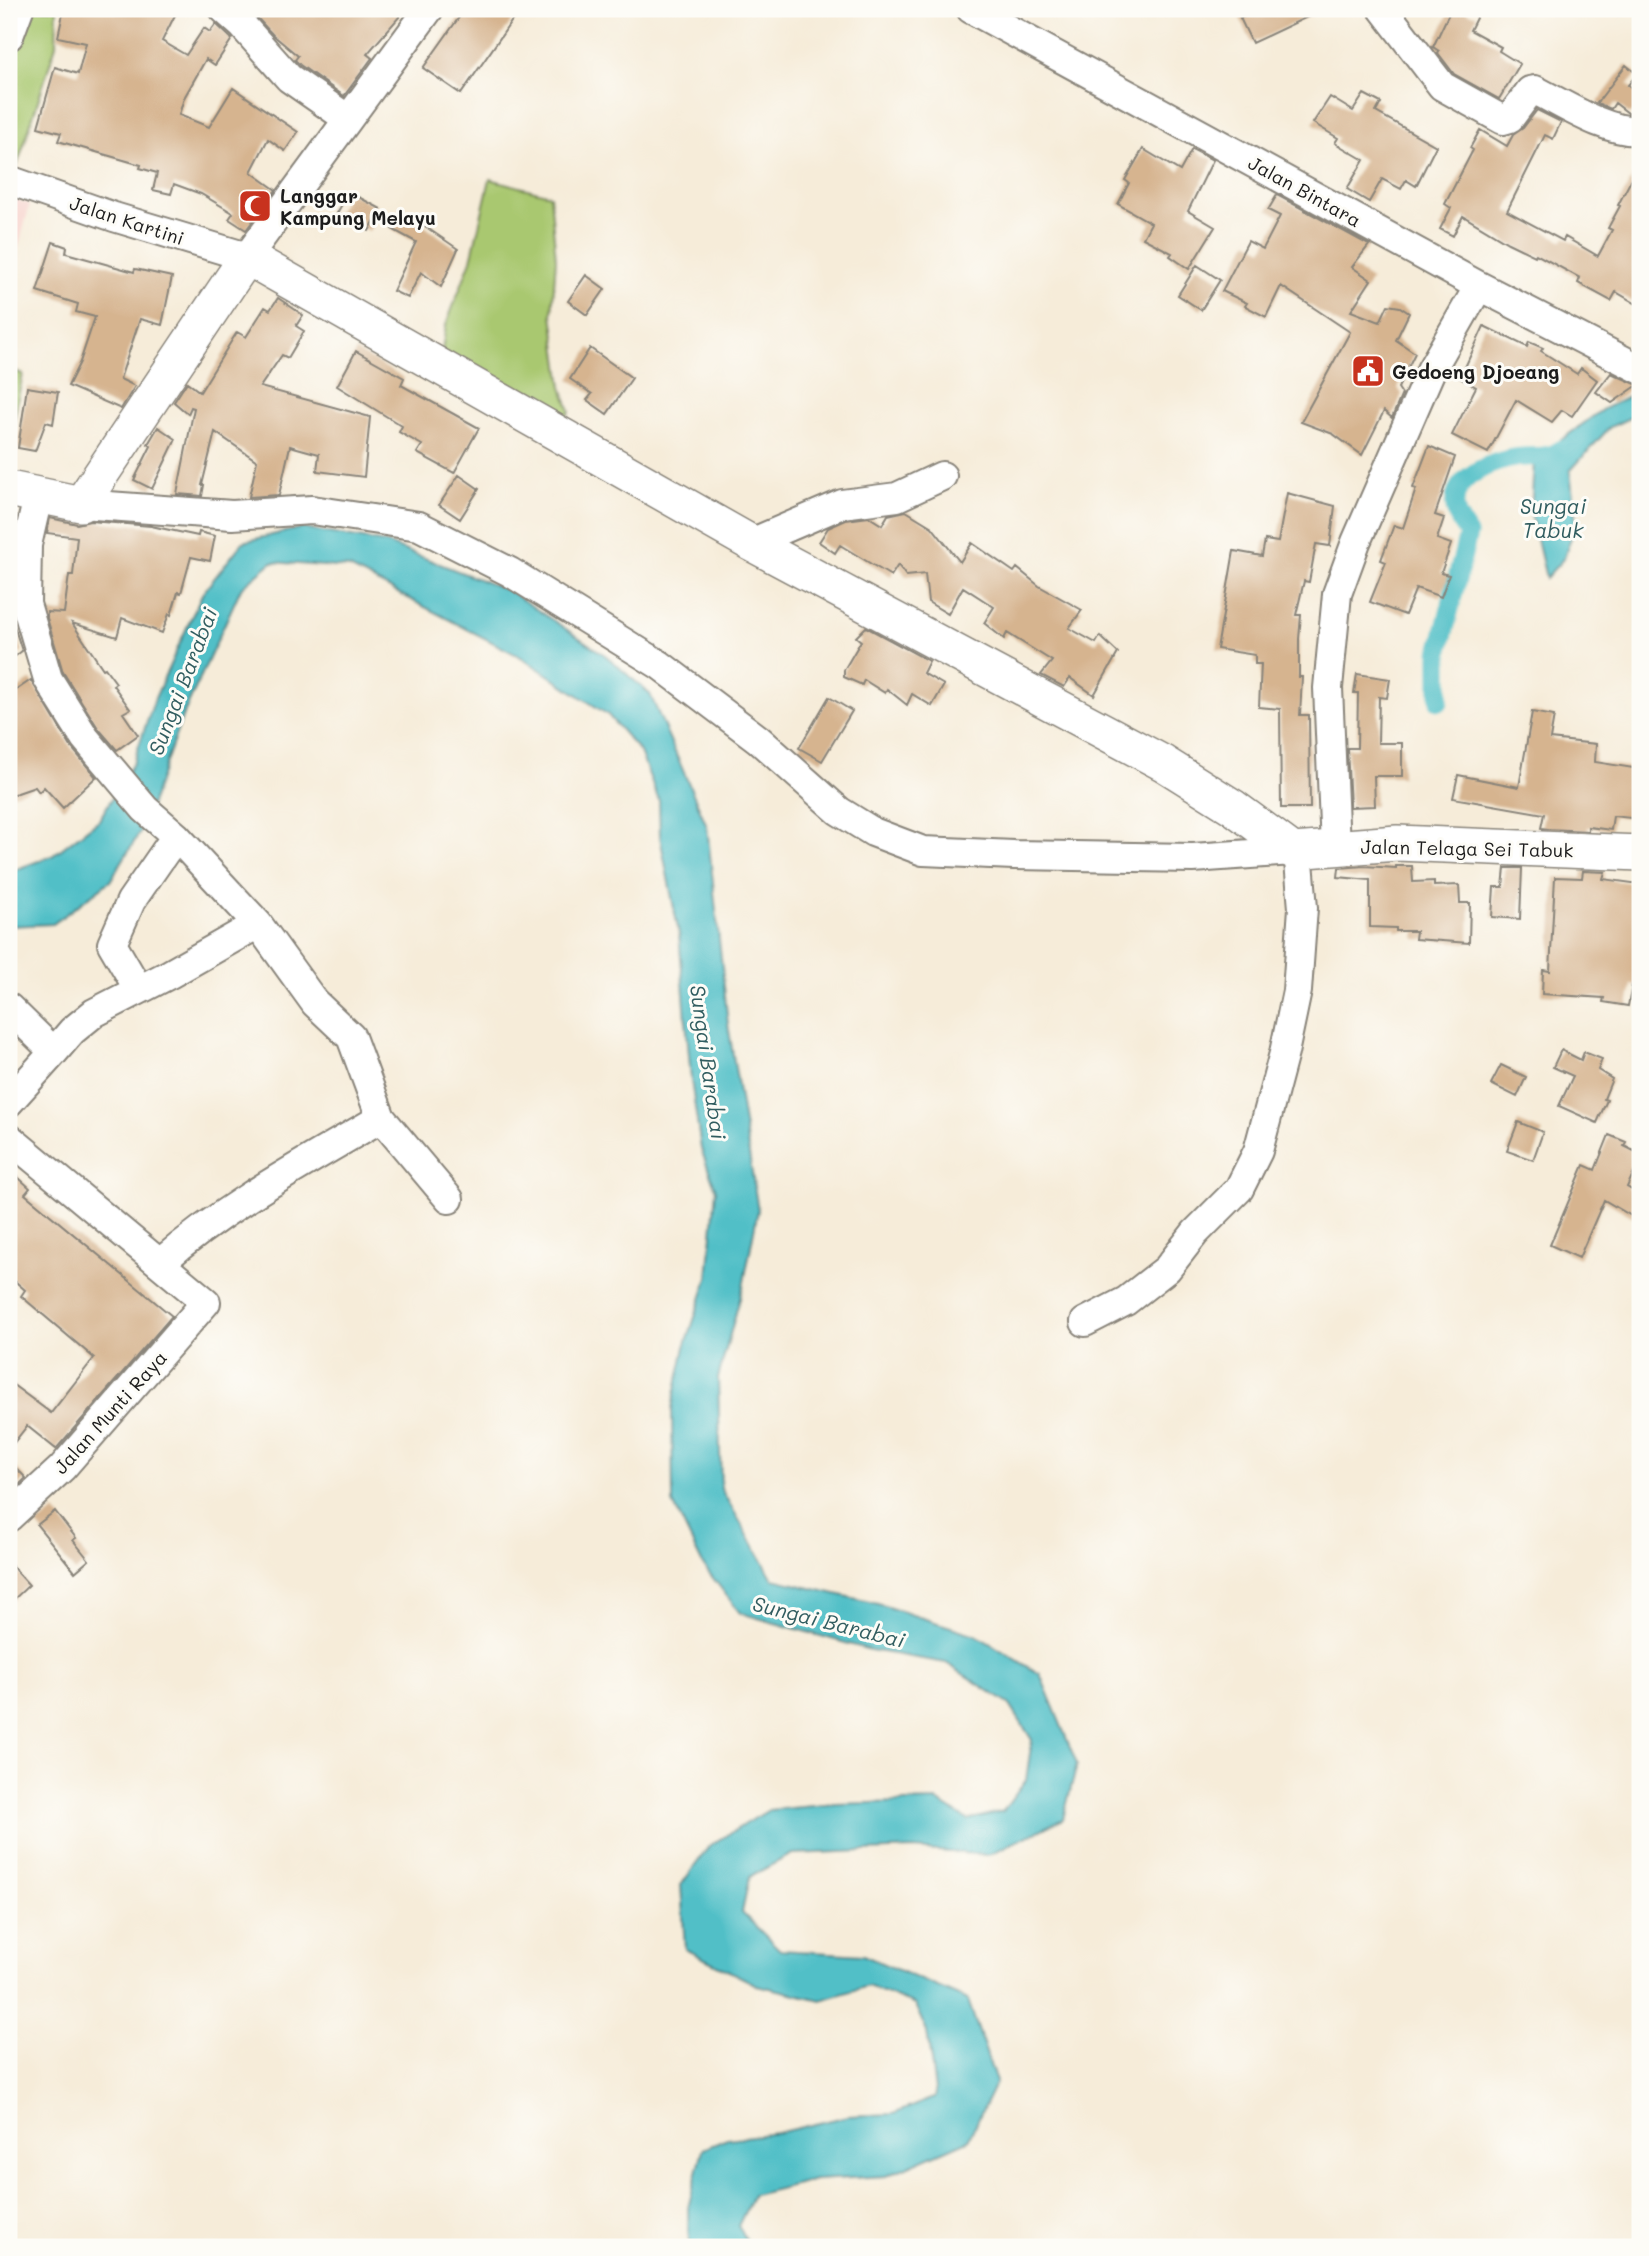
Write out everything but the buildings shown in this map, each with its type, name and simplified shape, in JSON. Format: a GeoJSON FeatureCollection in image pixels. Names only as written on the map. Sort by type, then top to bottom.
{"type":"FeatureCollection","features":[{"type":"Feature","properties":{"kind":"main road"},"geometry":{"type":"LineString","coordinates":[[24,493],[82,504],[247,257],[751,543],[1163,763],[1296,851]]}},
{"type":"Feature","properties":{"kind":"main road","name":"Jalan Telaga Sei Tabuk"},"geometry":{"type":"LineString","coordinates":[[1296,851],[1397,843],[1640,853]]}},
{"type":"Feature","properties":{"kind":"street"},"geometry":{"type":"LineString","coordinates":[[9,36],[19,9]]}},
{"type":"Feature","properties":{"kind":"street"},"geometry":{"type":"LineString","coordinates":[[224,9],[242,25],[289,78],[348,120]]}},
{"type":"Feature","properties":{"kind":"street","name":"Jalan Bintara"},"geometry":{"type":"LineString","coordinates":[[971,9],[1479,286],[1640,369]]}},
{"type":"Feature","properties":{"kind":"street"},"geometry":{"type":"LineString","coordinates":[[1383,9],[1442,86],[1493,115],[1508,120],[1531,91],[1535,90],[1591,119],[1631,132],[1640,131]]}},
{"type":"Feature","properties":{"kind":"street"},"geometry":{"type":"LineString","coordinates":[[247,257],[348,120],[418,13]]}},
{"type":"Feature","properties":{"kind":"street","name":"Jalan Kartini"},"geometry":{"type":"LineString","coordinates":[[9,180],[114,217],[247,257]]}},
{"type":"Feature","properties":{"kind":"street"},"geometry":{"type":"LineString","coordinates":[[1335,848],[1328,688],[1337,594],[1366,519],[1431,370],[1479,286]]}},
{"type":"Feature","properties":{"kind":"street"},"geometry":{"type":"LineString","coordinates":[[751,543],[842,504],[897,497],[942,476]]}},
{"type":"Feature","properties":{"kind":"street"},"geometry":{"type":"LineString","coordinates":[[24,493],[26,604],[48,679],[85,738],[145,809],[176,836],[258,924],[315,1003],[351,1037],[381,1118],[449,1199]]}},
{"type":"Feature","properties":{"kind":"street"},"geometry":{"type":"LineString","coordinates":[[82,504],[232,514],[312,510],[419,526],[510,572],[660,665],[758,739],[839,811],[873,832],[923,851],[1193,858],[1296,851],[1303,908],[1297,991],[1258,1151],[1239,1189],[1195,1233],[1167,1269],[1126,1301],[1085,1322]]}},
{"type":"Feature","properties":{"kind":"street"},"geometry":{"type":"LineString","coordinates":[[139,990],[112,944],[131,901],[176,836]]}},
{"type":"Feature","properties":{"kind":"street"},"geometry":{"type":"LineString","coordinates":[[9,1102],[72,1031],[94,1013],[258,924]]}},
{"type":"Feature","properties":{"kind":"street"},"geometry":{"type":"LineString","coordinates":[[9,1007],[54,1052]]}},
{"type":"Feature","properties":{"kind":"street"},"geometry":{"type":"LineString","coordinates":[[9,1138],[160,1263],[198,1230],[254,1193],[381,1118]]}},
{"type":"Feature","properties":{"kind":"street","name":"Jalan Munti Raya"},"geometry":{"type":"LineString","coordinates":[[9,1517],[62,1468],[206,1302],[160,1263]]}},
{"type":"Feature","properties":{"kind":"shaded area"},"geometry":{"type":"Polygon","coordinates":[[[9,197],[30,204],[9,282],[9,197]]]}},
{"type":"Feature","properties":{"kind":"green space"},"geometry":{"type":"Polygon","coordinates":[[[27,9],[57,9],[56,45],[17,166],[9,164],[9,56],[27,9]]]}},
{"type":"Feature","properties":{"kind":"green space"},"geometry":{"type":"Polygon","coordinates":[[[490,179],[550,195],[556,259],[552,314],[562,387],[570,411],[557,429],[440,363],[446,325],[471,260],[490,179]]]}},
{"type":"Feature","properties":{"kind":"green space"},"geometry":{"type":"Polygon","coordinates":[[[9,370],[23,374],[9,444],[9,370]]]}},
{"type":"Feature","properties":{"kind":"water","name":"Sungai Tabuk"},"geometry":{"type":"Polygon","coordinates":[[[1640,391],[1640,413],[1610,427],[1570,471],[1576,523],[1564,558],[1546,578],[1531,514],[1534,460],[1603,409],[1640,391]]]}},
{"type":"Feature","properties":{"kind":"water","name":"Sungai Barabai"},"geometry":{"type":"Polygon","coordinates":[[[301,528],[386,543],[509,591],[605,655],[650,694],[707,826],[728,1024],[758,1210],[743,1287],[718,1378],[721,1489],[773,1579],[878,1604],[976,1635],[1040,1674],[1077,1764],[1063,1819],[988,1855],[913,1849],[792,1854],[749,1877],[742,1913],[780,1950],[863,1955],[968,2000],[996,2082],[968,2140],[886,2176],[815,2180],[753,2195],[738,2226],[751,2247],[689,2247],[688,2208],[703,2149],[727,2139],[777,2133],[848,2116],[893,2114],[936,2097],[927,2032],[915,2005],[868,1986],[821,2000],[757,1985],[685,1949],[681,1885],[710,1845],[769,1810],[836,1804],[937,1801],[968,1820],[1003,1811],[1026,1780],[1032,1740],[1010,1705],[946,1663],[870,1650],[740,1613],[703,1565],[673,1503],[672,1408],[685,1347],[708,1278],[716,1190],[701,1149],[691,1080],[679,934],[660,837],[659,801],[640,752],[608,715],[521,657],[350,568],[272,562],[241,588],[181,720],[142,829],[110,881],[53,924],[9,926],[9,872],[52,856],[99,820],[133,763],[155,698],[202,594],[243,542],[301,528]]]}},
{"type":"Feature","properties":{"kind":"waterway"},"geometry":{"type":"LineString","coordinates":[[1439,701],[1439,653],[1468,534],[1457,515],[1456,493],[1469,477],[1488,466],[1516,458],[1550,455],[1562,449]]}},
{"type":"Feature","properties":{"kind":"place","name":"Langgar Kampung Melayu"},"geometry":{"type":"Point","coordinates":[255,206]}},
{"type":"Feature","properties":{"kind":"place","name":"Gedoeng Djoeang"},"geometry":{"type":"Point","coordinates":[1368,371]}}]}
